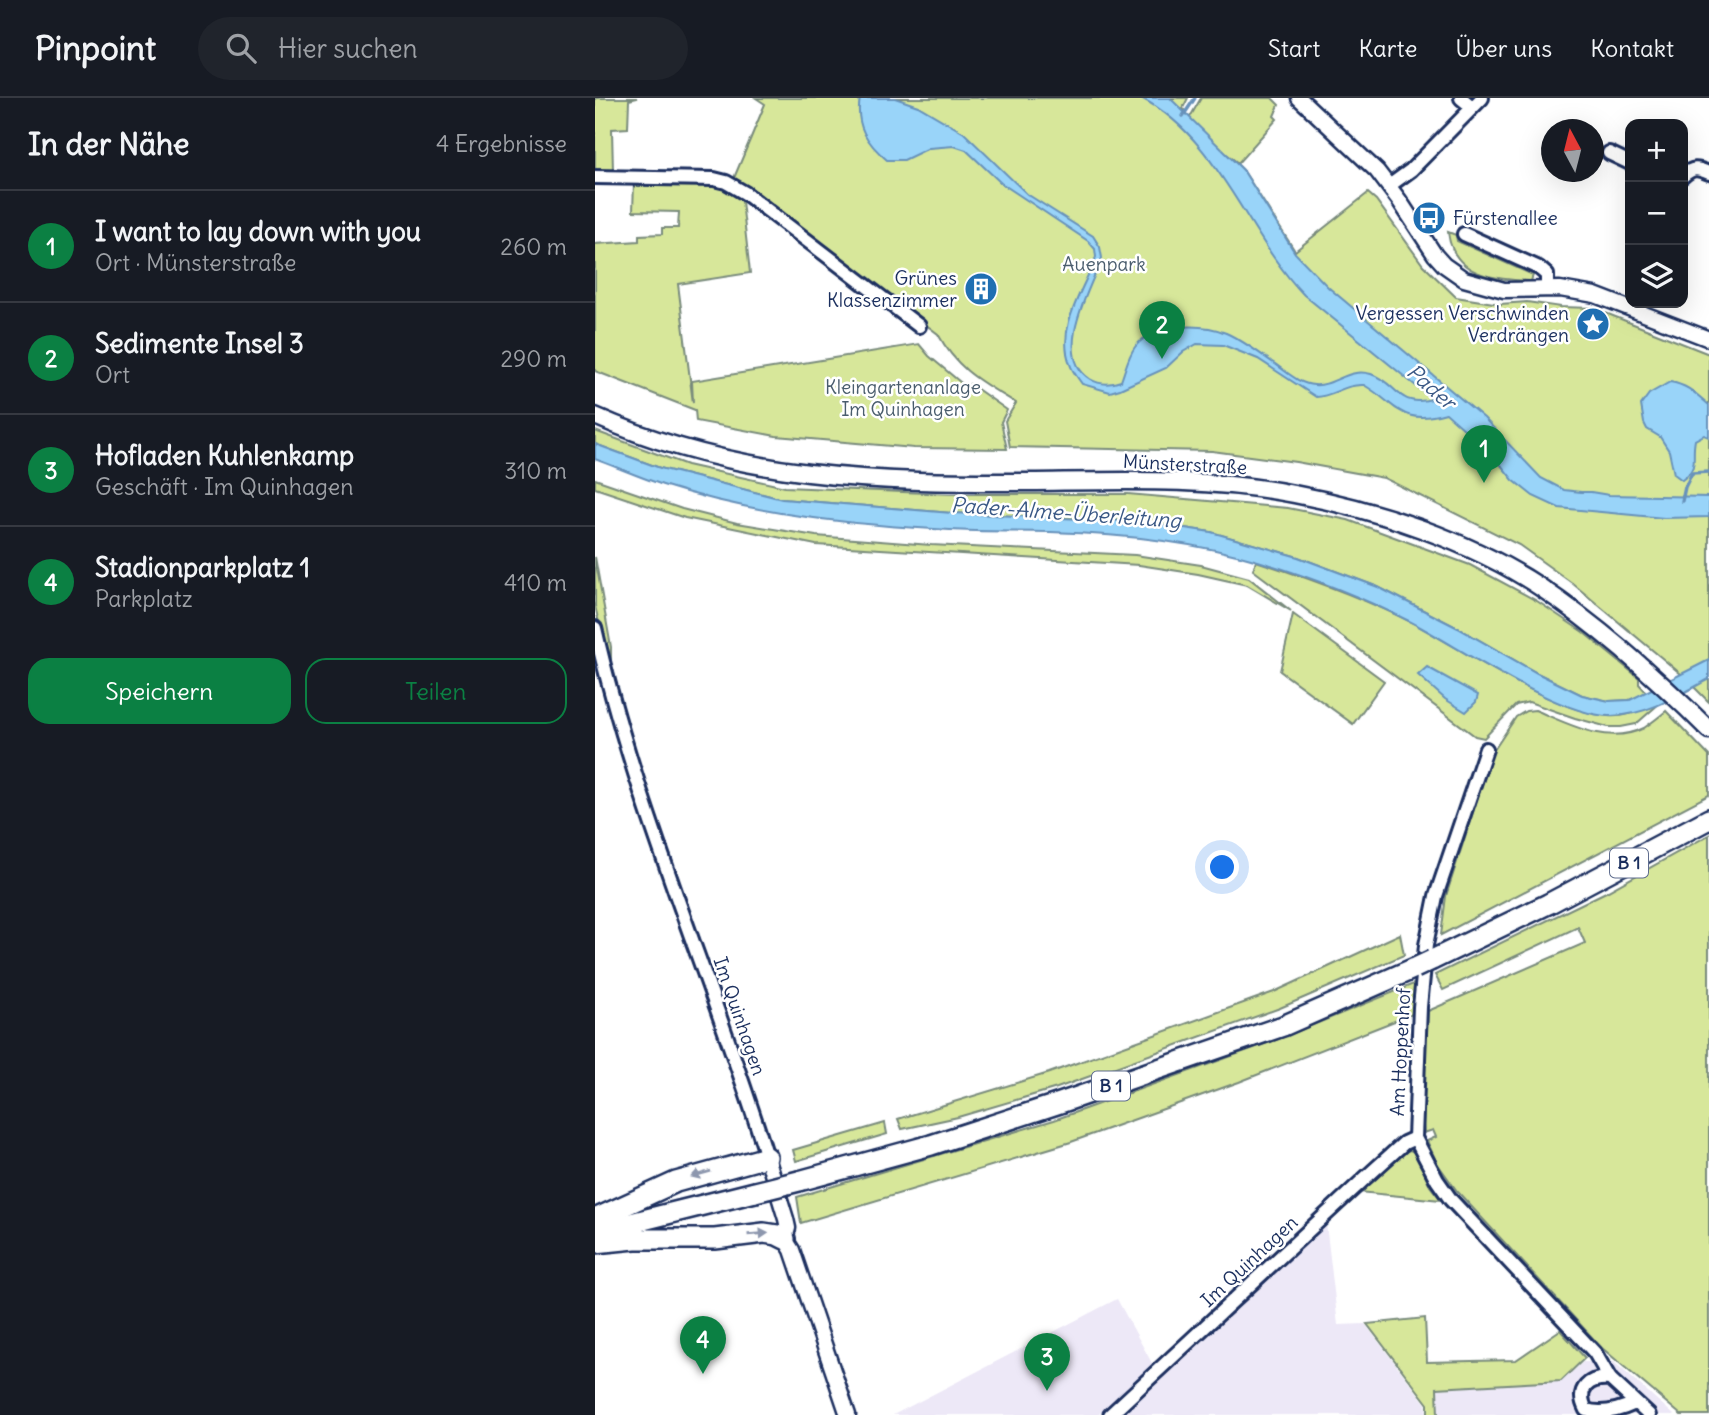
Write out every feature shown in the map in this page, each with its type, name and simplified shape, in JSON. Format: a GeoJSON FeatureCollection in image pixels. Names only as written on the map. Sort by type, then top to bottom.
{"type":"FeatureCollection","features":[{"type":"Feature","properties":{"kind":"highway","name":"B 1"},"geometry":{"type":"LineString","coordinates":[[595,1231],[799,1181],[931,1144],[1283,1026],[1424,964],[1573,892],[1709,819]]}},
{"type":"Feature","properties":{"kind":"highway"},"geometry":{"type":"LineString","coordinates":[[595,1219],[690,1177],[767,1157]]}},
{"type":"Feature","properties":{"kind":"highway"},"geometry":{"type":"LineString","coordinates":[[595,1243],[635,1239],[715,1239],[770,1233],[785,1239]]}},
{"type":"Feature","properties":{"kind":"main road","name":"Münsterstraße"},"geometry":{"type":"LineString","coordinates":[[595,416],[627,430],[731,462],[815,475],[954,482],[1134,481],[1215,485],[1291,493],[1381,515],[1490,559],[1538,585],[1658,681],[1709,730]]}},
{"type":"Feature","properties":{"kind":"street"},"geometry":{"type":"LineString","coordinates":[[1299,98],[1389,186],[1435,255],[1453,272],[1475,283],[1504,290],[1547,289],[1595,295],[1709,339]]}},
{"type":"Feature","properties":{"kind":"street"},"geometry":{"type":"LineString","coordinates":[[1389,186],[1407,173],[1477,103],[1461,98]]}},
{"type":"Feature","properties":{"kind":"street"},"geometry":{"type":"LineString","coordinates":[[1609,153],[1625,161]]}},
{"type":"Feature","properties":{"kind":"street"},"geometry":{"type":"LineString","coordinates":[[1688,172],[1696,168],[1709,173]]}},
{"type":"Feature","properties":{"kind":"street"},"geometry":{"type":"LineString","coordinates":[[595,177],[714,179],[726,182],[745,193],[919,326]]}},
{"type":"Feature","properties":{"kind":"street"},"geometry":{"type":"LineString","coordinates":[[1464,234],[1539,268],[1547,275],[1547,289]]}},
{"type":"Feature","properties":{"kind":"street","name":"Im Quinhagen"},"geometry":{"type":"LineString","coordinates":[[595,628],[632,762],[767,1157],[788,1228],[785,1239],[792,1251],[848,1415]]}},
{"type":"Feature","properties":{"kind":"street","name":"Am Hoppenhof"},"geometry":{"type":"LineString","coordinates":[[1486,749],[1436,896],[1429,925],[1420,1007],[1415,1138],[1451,1200],[1595,1353],[1610,1379],[1649,1415]]}},
{"type":"Feature","properties":{"kind":"street","name":"Im Quinhagen"},"geometry":{"type":"LineString","coordinates":[[1110,1415],[1373,1170],[1404,1143],[1415,1138]]}},
{"type":"Feature","properties":{"kind":"street"},"geometry":{"type":"LineString","coordinates":[[1610,1379],[1598,1379],[1584,1386],[1582,1399],[1586,1410],[1594,1414],[1604,1414],[1635,1403]]}},
{"type":"Feature","properties":{"kind":"shaded area"},"geometry":{"type":"Polygon","coordinates":[[[1326,1224],[1338,1325],[1365,1324],[1426,1404],[1427,1415],[1116,1415],[1298,1246],[1326,1224]]]}},
{"type":"Feature","properties":{"kind":"shaded area"},"geometry":{"type":"Polygon","coordinates":[[[1117,1299],[1153,1365],[1098,1415],[893,1415],[1117,1299]]]}},
{"type":"Feature","properties":{"kind":"shaded area"},"geometry":{"type":"Polygon","coordinates":[[[1583,1362],[1614,1362],[1674,1415],[1438,1415],[1437,1389],[1561,1381],[1583,1362]]]}},
{"type":"Feature","properties":{"kind":"green space"},"geometry":{"type":"Polygon","coordinates":[[[595,98],[637,98],[629,100],[628,128],[612,129],[613,171],[595,171],[595,98]]]}},
{"type":"Feature","properties":{"kind":"green space","name":"Auenpark"},"geometry":{"type":"Polygon","coordinates":[[[756,98],[1188,98],[1183,108],[1189,119],[1201,98],[1272,98],[1279,105],[1274,116],[1277,119],[1238,163],[1228,155],[1243,170],[1295,251],[1368,193],[1376,200],[1423,265],[1456,297],[1500,304],[1527,302],[1593,308],[1709,354],[1709,702],[1681,674],[1572,583],[1519,545],[1384,478],[1296,462],[1212,451],[1010,447],[1005,421],[1016,403],[963,367],[938,334],[734,178],[765,104],[756,98]]]}},
{"type":"Feature","properties":{"kind":"green space","name":"Kleingartenanlage Im Quinhagen"},"geometry":{"type":"Polygon","coordinates":[[[634,183],[716,185],[742,201],[750,273],[678,284],[693,403],[692,381],[919,344],[929,356],[966,387],[970,384],[1007,410],[1001,422],[1007,449],[914,448],[776,436],[696,421],[695,410],[595,371],[595,244],[639,241],[639,235],[662,234],[662,228],[678,228],[679,212],[633,211],[634,183]]]}},
{"type":"Feature","properties":{"kind":"green space"},"geometry":{"type":"Polygon","coordinates":[[[1448,232],[1456,235],[1457,241],[1533,275],[1531,281],[1490,276],[1467,267],[1452,247],[1448,232]]]}},
{"type":"Feature","properties":{"kind":"green space"},"geometry":{"type":"Polygon","coordinates":[[[595,431],[687,465],[785,487],[950,494],[1128,494],[1288,508],[1348,520],[1470,565],[1537,601],[1583,632],[1639,678],[1639,684],[1647,693],[1629,700],[1609,701],[1582,695],[1378,587],[1298,557],[1211,532],[1145,522],[952,513],[782,499],[660,468],[595,444],[595,431]]]}},
{"type":"Feature","properties":{"kind":"green space"},"geometry":{"type":"Polygon","coordinates":[[[595,479],[682,509],[737,523],[816,536],[931,545],[1135,555],[1201,565],[1249,578],[1291,611],[1247,585],[1139,565],[816,545],[685,518],[595,488],[595,479]]]}},
{"type":"Feature","properties":{"kind":"green space"},"geometry":{"type":"Polygon","coordinates":[[[595,557],[611,647],[611,661],[607,657],[595,606],[595,557]]]}},
{"type":"Feature","properties":{"kind":"green space"},"geometry":{"type":"Polygon","coordinates":[[[1256,561],[1337,589],[1396,615],[1510,679],[1585,712],[1621,716],[1660,703],[1636,724],[1608,727],[1529,702],[1516,705],[1484,738],[1475,736],[1253,570],[1256,561]]]}},
{"type":"Feature","properties":{"kind":"green space"},"geometry":{"type":"Polygon","coordinates":[[[1293,614],[1384,681],[1353,724],[1280,671],[1293,614]]]}},
{"type":"Feature","properties":{"kind":"green space"},"geometry":{"type":"Polygon","coordinates":[[[1535,710],[1575,727],[1617,735],[1644,728],[1666,711],[1709,756],[1709,795],[1441,935],[1446,896],[1492,753],[1516,717],[1526,711],[1535,710]]]}},
{"type":"Feature","properties":{"kind":"green space"},"geometry":{"type":"Polygon","coordinates":[[[1709,835],[1709,1415],[1681,1415],[1602,1348],[1457,1191],[1437,1163],[1427,1141],[1436,1137],[1433,1130],[1424,1133],[1422,1118],[1428,1011],[1585,943],[1578,927],[1443,990],[1435,975],[1608,891],[1709,835]]]}},
{"type":"Feature","properties":{"kind":"green space"},"geometry":{"type":"Polygon","coordinates":[[[1400,934],[1404,955],[1280,1008],[1057,1088],[958,1117],[902,1129],[898,1119],[1049,1073],[1274,992],[1400,934]]]}},
{"type":"Feature","properties":{"kind":"green space"},"geometry":{"type":"Polygon","coordinates":[[[1416,983],[1415,1013],[1239,1082],[1071,1142],[801,1223],[797,1197],[1054,1120],[1276,1040],[1416,983]]]}},
{"type":"Feature","properties":{"kind":"green space"},"geometry":{"type":"Polygon","coordinates":[[[885,1123],[887,1134],[796,1161],[793,1150],[885,1123]]]}},
{"type":"Feature","properties":{"kind":"green space"},"geometry":{"type":"Polygon","coordinates":[[[1410,1150],[1416,1153],[1430,1186],[1441,1200],[1359,1192],[1391,1162],[1410,1150]]]}},
{"type":"Feature","properties":{"kind":"green space"},"geometry":{"type":"Polygon","coordinates":[[[1425,1318],[1427,1362],[1516,1360],[1560,1330],[1585,1358],[1561,1381],[1437,1388],[1438,1415],[1428,1415],[1428,1404],[1367,1324],[1425,1318]]]}},
{"type":"Feature","properties":{"kind":"water","name":"Pader"},"geometry":{"type":"Polygon","coordinates":[[[860,98],[895,98],[918,106],[964,133],[1027,194],[1093,236],[1100,247],[1102,258],[1077,321],[1074,354],[1079,368],[1094,381],[1105,384],[1121,381],[1135,347],[1153,333],[1191,327],[1226,333],[1308,384],[1321,385],[1355,373],[1363,373],[1380,378],[1411,400],[1432,399],[1304,295],[1265,245],[1212,162],[1168,115],[1141,98],[1170,98],[1243,170],[1295,253],[1328,287],[1484,418],[1541,478],[1564,490],[1581,492],[1709,497],[1709,517],[1664,518],[1559,508],[1533,496],[1513,480],[1492,454],[1446,413],[1419,417],[1409,415],[1364,385],[1351,386],[1316,397],[1258,359],[1223,345],[1197,344],[1183,352],[1166,368],[1110,392],[1082,384],[1070,364],[1066,337],[1073,309],[1096,257],[1095,249],[1088,241],[1001,183],[966,150],[954,146],[929,148],[904,160],[887,160],[864,133],[859,117],[860,98]]]}},
{"type":"Feature","properties":{"kind":"water"},"geometry":{"type":"Polygon","coordinates":[[[1670,382],[1687,388],[1709,405],[1709,437],[1704,435],[1695,440],[1693,466],[1682,480],[1674,474],[1669,451],[1660,437],[1647,429],[1641,405],[1649,394],[1670,382]]]}},
{"type":"Feature","properties":{"kind":"water"},"geometry":{"type":"Polygon","coordinates":[[[595,444],[660,468],[782,499],[952,513],[1145,522],[1211,532],[1298,557],[1378,587],[1537,673],[1582,695],[1609,701],[1630,700],[1709,660],[1709,679],[1662,704],[1637,712],[1611,716],[1590,713],[1565,705],[1510,679],[1411,622],[1374,604],[1297,574],[1233,554],[1129,537],[914,528],[842,522],[771,511],[700,496],[639,476],[595,459],[595,444]]]}},
{"type":"Feature","properties":{"kind":"water"},"geometry":{"type":"Polygon","coordinates":[[[1427,667],[1478,695],[1476,702],[1466,712],[1445,699],[1418,675],[1427,667]]]}},
{"type":"Feature","properties":{"kind":"waterway"},"geometry":{"type":"LineString","coordinates":[[1183,116],[1195,98]]}},
{"type":"Feature","properties":{"kind":"waterway"},"geometry":{"type":"LineString","coordinates":[[1682,501],[1692,473],[1709,472]]}},
{"type":"Feature","properties":{"kind":"place","name":"Fürstenallee"},"geometry":{"type":"Point","coordinates":[1429,218]}},
{"type":"Feature","properties":{"kind":"place","name":"Grünes Klassenzimmer"},"geometry":{"type":"Point","coordinates":[981,289]}},
{"type":"Feature","properties":{"kind":"place","name":"Vergessen Verschwinden Verdrängen"},"geometry":{"type":"Point","coordinates":[1593,324]}},
{"type":"Feature","properties":{"kind":"place","name":"Sedimente Insel 3"},"geometry":{"type":"Point","coordinates":[1162,359]}},
{"type":"Feature","properties":{"kind":"place","name":"I want to lay down with you"},"geometry":{"type":"Point","coordinates":[1484,483]}},
{"type":"Feature","properties":{"kind":"place","name":"Stadionparkplatz 1"},"geometry":{"type":"Point","coordinates":[703,1374]}},
{"type":"Feature","properties":{"kind":"place","name":"Hofladen Kuhlenkamp"},"geometry":{"type":"Point","coordinates":[1047,1391]}},
{"type":"Feature","properties":{"kind":"water label","name":"Pader-Alme-Überleitung"},"geometry":{"type":"Point","coordinates":[1066,513]}}]}
